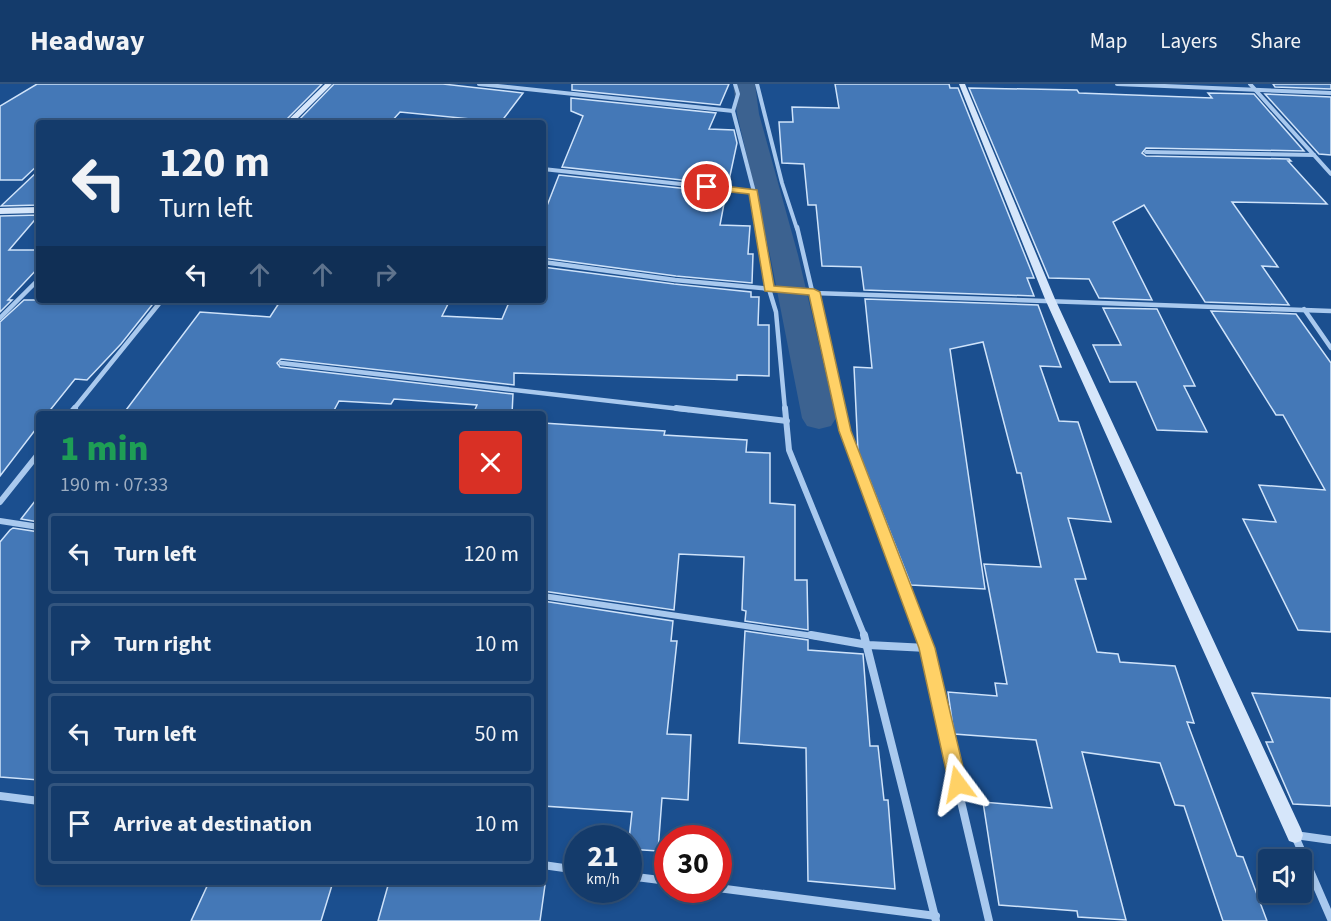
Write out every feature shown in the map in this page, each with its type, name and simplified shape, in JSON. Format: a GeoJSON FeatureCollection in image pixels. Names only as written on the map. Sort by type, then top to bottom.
{"type":"FeatureCollection","features":[{"type":"Feature","properties":{"kind":"street"},"geometry":{"type":"LineString","coordinates":[[292,120],[329,84]]}},
{"type":"Feature","properties":{"kind":"street"},"geometry":{"type":"LineString","coordinates":[[478,84],[733,111]]}},
{"type":"Feature","properties":{"kind":"street"},"geometry":{"type":"LineString","coordinates":[[732,890],[936,918],[868,645],[789,450],[776,312],[769,289],[754,192],[733,111],[738,94],[735,84]]}},
{"type":"Feature","properties":{"kind":"street"},"geometry":{"type":"LineString","coordinates":[[757,84],[782,183],[803,247],[845,431],[927,648],[989,921]]}},
{"type":"Feature","properties":{"kind":"street"},"geometry":{"type":"LineString","coordinates":[[962,84],[1050,299],[1331,918]]}},
{"type":"Feature","properties":{"kind":"street"},"geometry":{"type":"LineString","coordinates":[[1117,84],[1331,93]]}},
{"type":"Feature","properties":{"kind":"street"},"geometry":{"type":"LineString","coordinates":[[1250,84],[1331,174]]}},
{"type":"Feature","properties":{"kind":"street"},"geometry":{"type":"LineString","coordinates":[[1146,152],[1314,154]]}},
{"type":"Feature","properties":{"kind":"street"},"geometry":{"type":"LineString","coordinates":[[546,169],[754,192]]}},
{"type":"Feature","properties":{"kind":"street"},"geometry":{"type":"LineString","coordinates":[[0,211],[36,210]]}},
{"type":"Feature","properties":{"kind":"street"},"geometry":{"type":"LineString","coordinates":[[546,262],[675,280],[814,292],[1331,311]]}},
{"type":"Feature","properties":{"kind":"street"},"geometry":{"type":"LineString","coordinates":[[0,318],[36,282]]}},
{"type":"Feature","properties":{"kind":"street"},"geometry":{"type":"LineString","coordinates":[[72,411],[160,303]]}},
{"type":"Feature","properties":{"kind":"street"},"geometry":{"type":"LineString","coordinates":[[1304,309],[1331,348]]}},
{"type":"Feature","properties":{"kind":"street"},"geometry":{"type":"LineString","coordinates":[[281,363],[787,421]]}},
{"type":"Feature","properties":{"kind":"street"},"geometry":{"type":"LineString","coordinates":[[0,502],[36,457]]}},
{"type":"Feature","properties":{"kind":"street"},"geometry":{"type":"LineString","coordinates":[[0,521],[36,527]]}},
{"type":"Feature","properties":{"kind":"street"},"geometry":{"type":"LineString","coordinates":[[546,596],[738,623],[868,645],[927,648]]}},
{"type":"Feature","properties":{"kind":"street"},"geometry":{"type":"LineString","coordinates":[[0,796],[36,801]]}},
{"type":"Feature","properties":{"kind":"street"},"geometry":{"type":"LineString","coordinates":[[1295,835],[1331,840]]}},
{"type":"Feature","properties":{"kind":"street"},"geometry":{"type":"LineString","coordinates":[[546,865],[564,868]]}},
{"type":"Feature","properties":{"kind":"building"},"geometry":{"type":"Polygon","coordinates":[[[37,84],[322,84],[286,120],[36,120],[36,167],[22,180],[0,180],[0,106],[37,84]]]}},
{"type":"Feature","properties":{"kind":"building"},"geometry":{"type":"Polygon","coordinates":[[[334,84],[443,84],[523,93],[503,120],[400,112],[393,120],[299,120],[334,84]]]}},
{"type":"Feature","properties":{"kind":"building"},"geometry":{"type":"Polygon","coordinates":[[[572,84],[729,84],[720,105],[572,90],[572,84]]]}},
{"type":"Feature","properties":{"kind":"building"},"geometry":{"type":"Polygon","coordinates":[[[835,84],[949,84],[950,88],[958,88],[1034,278],[1027,278],[1034,296],[864,290],[861,267],[822,266],[816,205],[808,205],[804,164],[782,163],[779,122],[793,122],[792,107],[839,108],[835,84]]]}},
{"type":"Feature","properties":{"kind":"building"},"geometry":{"type":"Polygon","coordinates":[[[1273,84],[1331,84],[1331,89],[1275,87],[1273,84]]]}},
{"type":"Feature","properties":{"kind":"building"},"geometry":{"type":"Polygon","coordinates":[[[969,88],[1077,90],[1079,93],[1212,98],[1208,93],[1254,94],[1304,151],[1146,148],[1142,153],[1146,156],[1289,159],[1291,161],[1288,161],[1327,204],[1232,202],[1278,267],[1262,266],[1289,305],[1205,302],[1144,205],[1113,222],[1152,300],[1099,298],[1089,279],[1049,278],[969,88]]]}},
{"type":"Feature","properties":{"kind":"building"},"geometry":{"type":"Polygon","coordinates":[[[1265,94],[1331,97],[1331,155],[1319,154],[1265,94]]]}},
{"type":"Feature","properties":{"kind":"building"},"geometry":{"type":"Polygon","coordinates":[[[571,98],[716,113],[709,129],[734,130],[737,143],[728,185],[562,167],[583,116],[571,111],[571,98]]]}},
{"type":"Feature","properties":{"kind":"building"},"geometry":{"type":"Polygon","coordinates":[[[36,173],[36,205],[1,206],[36,173]]]}},
{"type":"Feature","properties":{"kind":"building"},"geometry":{"type":"Polygon","coordinates":[[[559,175],[726,193],[720,225],[750,226],[748,254],[753,254],[752,283],[676,276],[546,258],[546,208],[559,175]]]}},
{"type":"Feature","properties":{"kind":"building"},"geometry":{"type":"Polygon","coordinates":[[[36,215],[36,218],[9,250],[36,250],[36,270],[0,312],[0,216],[36,215]]]}},
{"type":"Feature","properties":{"kind":"building"},"geometry":{"type":"Polygon","coordinates":[[[546,267],[751,292],[751,297],[759,297],[758,325],[769,325],[769,376],[737,375],[737,380],[514,373],[514,385],[281,359],[277,363],[280,367],[513,394],[512,411],[474,411],[477,405],[394,399],[391,404],[339,401],[334,411],[125,411],[200,312],[270,317],[279,303],[448,303],[442,316],[502,319],[509,303],[546,303],[546,267]]]}},
{"type":"Feature","properties":{"kind":"building"},"geometry":{"type":"Polygon","coordinates":[[[865,299],[1038,305],[1061,367],[1040,366],[1059,421],[1078,422],[1111,522],[1068,518],[1086,579],[1075,579],[1097,652],[1118,654],[1120,662],[1175,666],[1194,723],[1187,722],[1237,856],[1243,857],[1258,897],[1258,903],[1260,903],[1267,921],[1223,921],[1184,806],[1175,805],[1160,763],[1082,752],[1126,920],[1078,917],[1077,911],[999,905],[983,802],[1052,808],[1036,740],[954,734],[948,692],[997,696],[995,683],[1007,684],[984,564],[1041,567],[1021,473],[1017,473],[983,342],[950,349],[985,589],[911,585],[858,451],[854,367],[872,368],[865,299]]]}},
{"type":"Feature","properties":{"kind":"building"},"geometry":{"type":"Polygon","coordinates":[[[24,300],[36,300],[36,303],[154,303],[121,344],[87,380],[75,379],[49,411],[36,411],[36,429],[0,476],[0,322],[24,300]]]}},
{"type":"Feature","properties":{"kind":"building"},"geometry":{"type":"Polygon","coordinates":[[[1103,308],[1157,309],[1195,386],[1184,386],[1207,432],[1157,430],[1136,382],[1110,382],[1093,345],[1121,345],[1103,308]]]}},
{"type":"Feature","properties":{"kind":"building"},"geometry":{"type":"Polygon","coordinates":[[[1211,311],[1296,314],[1331,363],[1331,632],[1298,630],[1243,519],[1276,522],[1259,485],[1325,490],[1283,415],[1276,415],[1211,311]]]}},
{"type":"Feature","properties":{"kind":"building"},"geometry":{"type":"Polygon","coordinates":[[[546,423],[665,431],[664,435],[747,440],[746,452],[770,453],[770,503],[795,505],[795,580],[807,580],[808,630],[745,621],[746,611],[742,610],[744,557],[679,554],[674,610],[546,591],[546,423]]]}},
{"type":"Feature","properties":{"kind":"building"},"geometry":{"type":"Polygon","coordinates":[[[36,500],[36,522],[21,519],[36,500]]]}},
{"type":"Feature","properties":{"kind":"building"},"geometry":{"type":"Polygon","coordinates":[[[13,528],[36,532],[36,780],[0,777],[0,542],[13,528]]]}},
{"type":"Feature","properties":{"kind":"building"},"geometry":{"type":"Polygon","coordinates":[[[546,601],[673,621],[671,641],[677,641],[667,734],[691,735],[688,800],[662,798],[660,825],[654,825],[654,851],[642,850],[642,825],[631,825],[632,812],[546,806],[546,601]]]}},
{"type":"Feature","properties":{"kind":"building"},"geometry":{"type":"Polygon","coordinates":[[[745,631],[808,640],[808,650],[863,654],[870,746],[878,746],[884,800],[888,800],[895,889],[808,881],[806,748],[739,743],[745,631]]]}},
{"type":"Feature","properties":{"kind":"building"},"geometry":{"type":"Polygon","coordinates":[[[1252,693],[1331,698],[1331,806],[1293,804],[1266,742],[1273,742],[1252,693]]]}},
{"type":"Feature","properties":{"kind":"building"},"geometry":{"type":"Polygon","coordinates":[[[208,885],[332,885],[321,921],[191,921],[208,885]]]}},
{"type":"Feature","properties":{"kind":"building"},"geometry":{"type":"Polygon","coordinates":[[[388,885],[545,885],[540,921],[378,921],[388,885]]]}},
{"type":"Feature","properties":{"kind":"waterway"},"geometry":{"type":"LineString","coordinates":[[744,84],[748,114],[784,255],[819,418]]}},
{"type":"Feature","properties":{"kind":"route"},"geometry":{"type":"LineString","coordinates":[[707,187],[754,192],[769,289],[814,292],[845,431],[927,648],[958,784]]}}]}
